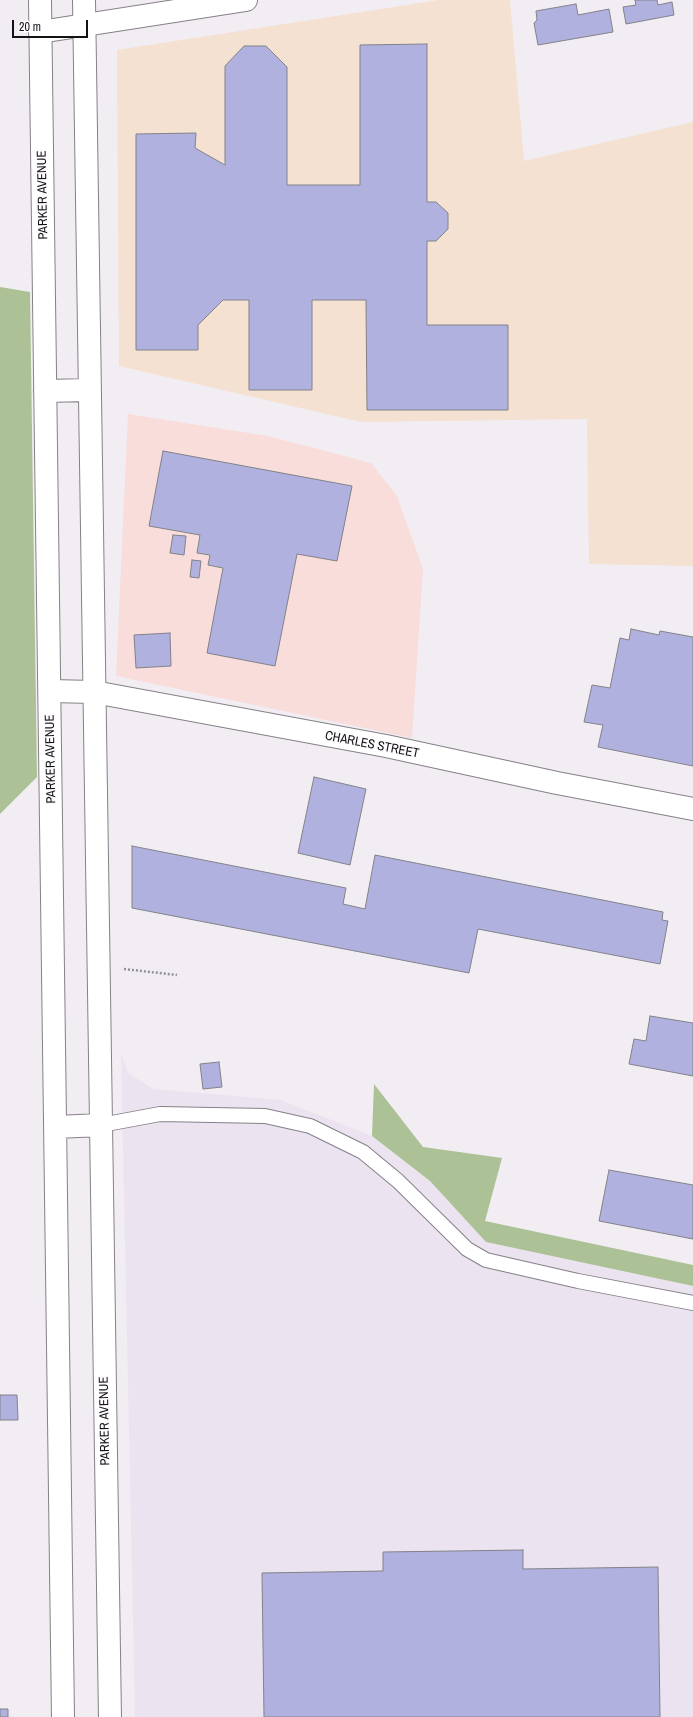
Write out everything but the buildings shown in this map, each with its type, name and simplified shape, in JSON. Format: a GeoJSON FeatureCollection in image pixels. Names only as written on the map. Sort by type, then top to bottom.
{"type":"FeatureCollection","features":[{"type":"Feature","properties":{"kind":"street","name":"PARKER AVENUE"},"geometry":{"type":"LineString","coordinates":[[40,0],[63,1717]]}},
{"type":"Feature","properties":{"kind":"street","name":"PARKER AVENUE"},"geometry":{"type":"LineString","coordinates":[[84,0],[110,1717]]}},
{"type":"Feature","properties":{"kind":"street"},"geometry":{"type":"LineString","coordinates":[[40,32],[246,0]]}},
{"type":"Feature","properties":{"kind":"street"},"geometry":{"type":"LineString","coordinates":[[46,391],[90,390]]}},
{"type":"Feature","properties":{"kind":"street","name":"CHARLES STREET"},"geometry":{"type":"LineString","coordinates":[[50,691],[94,692],[386,746],[557,783],[693,809]]}},
{"type":"Feature","properties":{"kind":"street"},"geometry":{"type":"LineString","coordinates":[[56,1127],[101,1125]]}},
{"type":"Feature","properties":{"kind":"lane"},"geometry":{"type":"LineString","coordinates":[[101,1125],[160,1114],[265,1116],[310,1126],[363,1152],[398,1181],[467,1249],[486,1260],[578,1281],[693,1303]]}},
{"type":"Feature","properties":{"kind":"path"},"geometry":{"type":"LineString","coordinates":[[124,969],[177,975]]}},
{"type":"Feature","properties":{"kind":"shaded area"},"geometry":{"type":"Polygon","coordinates":[[[439,0],[510,0],[524,161],[693,122],[693,566],[589,564],[587,419],[361,422],[119,366],[117,50],[439,0]]]}},
{"type":"Feature","properties":{"kind":"shaded area"},"geometry":{"type":"Polygon","coordinates":[[[128,414],[268,436],[371,463],[397,496],[423,569],[412,738],[116,676],[128,414]]]}},
{"type":"Feature","properties":{"kind":"shaded area"},"geometry":{"type":"Polygon","coordinates":[[[121,1052],[128,1073],[153,1089],[281,1100],[372,1136],[430,1181],[486,1242],[693,1286],[693,1717],[135,1717],[121,1052]]]}},
{"type":"Feature","properties":{"kind":"green space"},"geometry":{"type":"Polygon","coordinates":[[[0,287],[30,292],[37,777],[0,814],[0,287]]]}},
{"type":"Feature","properties":{"kind":"green space"},"geometry":{"type":"Polygon","coordinates":[[[374,1084],[423,1147],[502,1158],[485,1221],[693,1265],[693,1286],[486,1242],[430,1181],[372,1136],[374,1084]]]}}]}
